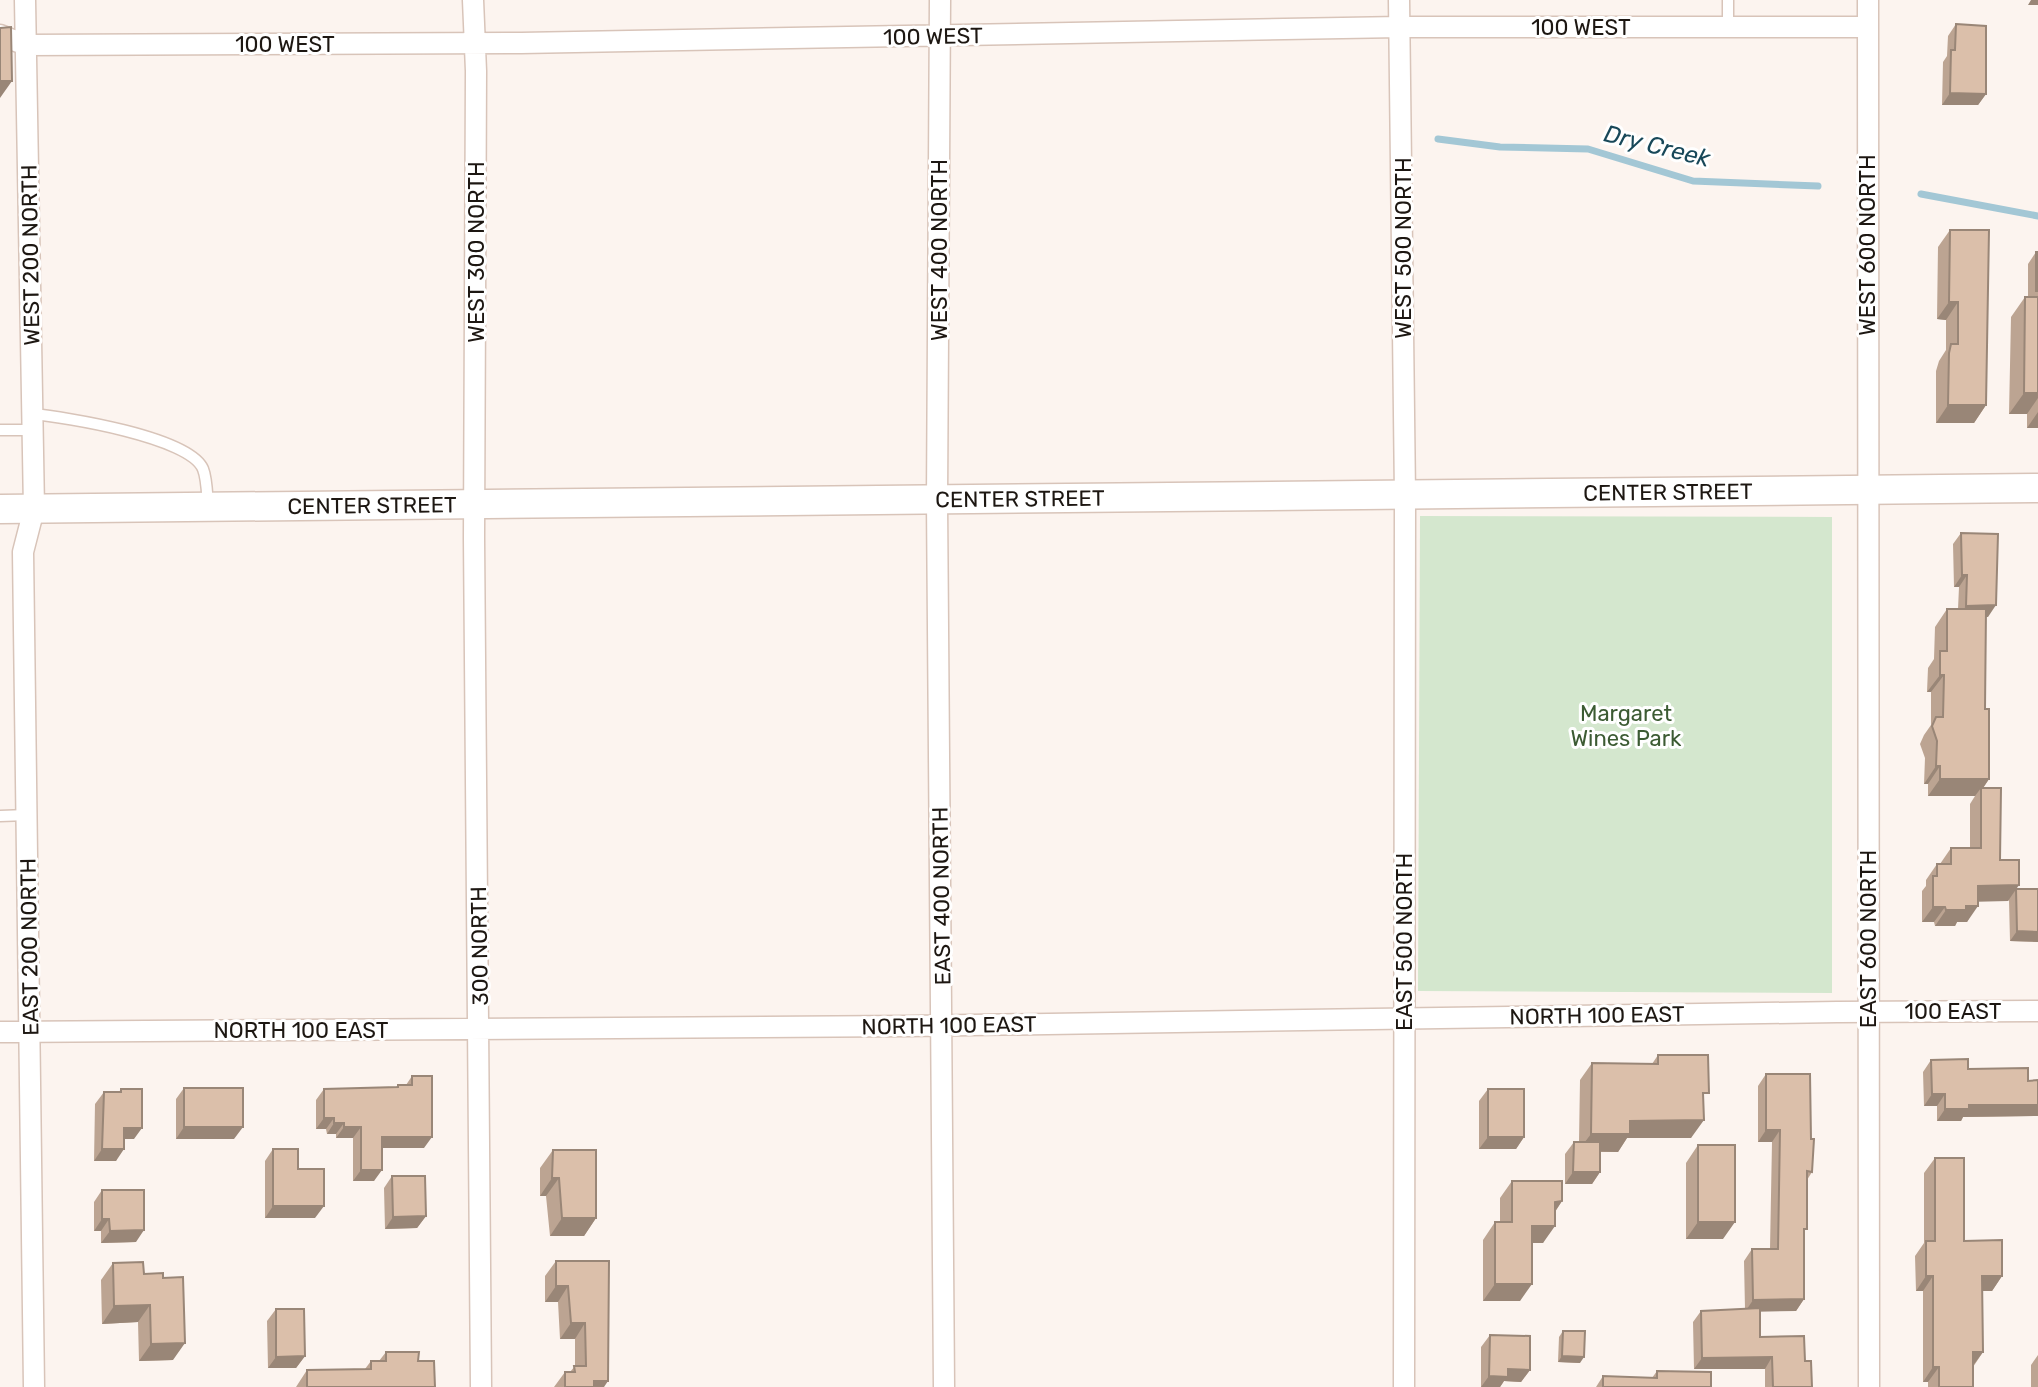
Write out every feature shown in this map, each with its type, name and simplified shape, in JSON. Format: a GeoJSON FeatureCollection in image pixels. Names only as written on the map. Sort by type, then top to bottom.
{"type":"FeatureCollection","features":[{"type":"Feature","properties":{"kind":"street","name":"WEST 200 NORTH"},"geometry":{"type":"LineString","coordinates":[[25,0],[34,509]]}},
{"type":"Feature","properties":{"kind":"street","name":"WEST 300 NORTH"},"geometry":{"type":"LineString","coordinates":[[473,0],[475,504]]}},
{"type":"Feature","properties":{"kind":"street","name":"WEST 400 NORTH"},"geometry":{"type":"LineString","coordinates":[[937,501],[940,0]]}},
{"type":"Feature","properties":{"kind":"street","name":"WEST 500 NORTH"},"geometry":{"type":"LineString","coordinates":[[1399,0],[1405,496]]}},
{"type":"Feature","properties":{"kind":"street","name":"WEST 600 NORTH"},"geometry":{"type":"LineString","coordinates":[[1867,490],[1868,0]]}},
{"type":"Feature","properties":{"kind":"street","name":"100 WEST"},"geometry":{"type":"LineString","coordinates":[[0,35],[26,45],[475,43],[1400,27],[1867,27]]}},
{"type":"Feature","properties":{"kind":"street","name":"CENTER STREET"},"geometry":{"type":"LineString","coordinates":[[0,509],[2038,488]]}},
{"type":"Feature","properties":{"kind":"street","name":"EAST 600 NORTH"},"geometry":{"type":"LineString","coordinates":[[1867,490],[1869,1387]]}},
{"type":"Feature","properties":{"kind":"street","name":"EAST 500 NORTH"},"geometry":{"type":"LineString","coordinates":[[1404,1387],[1405,496]]}},
{"type":"Feature","properties":{"kind":"street","name":"EAST 400 NORTH"},"geometry":{"type":"LineString","coordinates":[[937,501],[944,1387]]}},
{"type":"Feature","properties":{"kind":"street","name":"300 NORTH"},"geometry":{"type":"LineString","coordinates":[[475,504],[481,1387]]}},
{"type":"Feature","properties":{"kind":"street","name":"EAST 200 NORTH"},"geometry":{"type":"LineString","coordinates":[[34,509],[23,552],[34,1387]]}},
{"type":"Feature","properties":{"kind":"street","name":"100 EAST"},"geometry":{"type":"LineString","coordinates":[[1868,1011],[2038,1011]]}},
{"type":"Feature","properties":{"kind":"street","name":"NORTH 100 EAST"},"geometry":{"type":"LineString","coordinates":[[30,1032],[942,1025],[1868,1011]]}},
{"type":"Feature","properties":{"kind":"street"},"geometry":{"type":"LineString","coordinates":[[0,1032],[30,1032]]}},
{"type":"Feature","properties":{"kind":"lane"},"geometry":{"type":"LineString","coordinates":[[1728,0],[1728,27]]}},
{"type":"Feature","properties":{"kind":"lane"},"geometry":{"type":"LineString","coordinates":[[0,430],[65,416],[165,442],[186,451],[203,468],[208,507]]}},
{"type":"Feature","properties":{"kind":"lane"},"geometry":{"type":"LineString","coordinates":[[0,816],[27,815]]}},
{"type":"Feature","properties":{"kind":"green space","name":"Margaret Wines Park"},"geometry":{"type":"Polygon","coordinates":[[[1420,516],[1832,517],[1832,993],[1418,991],[1420,516]]]}},
{"type":"Feature","properties":{"kind":"building"},"geometry":{"type":"Polygon","coordinates":[[[1956,24],[1986,26],[1986,94],[1950,93],[1951,50],[1955,50],[1956,24]]]}},
{"type":"Feature","properties":{"kind":"building"},"geometry":{"type":"Polygon","coordinates":[[[11,27],[12,81],[0,81],[0,28],[11,27]]]}},
{"type":"Feature","properties":{"kind":"building"},"geometry":{"type":"Polygon","coordinates":[[[1950,230],[1989,230],[1986,405],[1948,405],[1949,353],[1951,344],[1958,344],[1958,302],[1949,302],[1950,230]]]}},
{"type":"Feature","properties":{"kind":"building"},"geometry":{"type":"Polygon","coordinates":[[[2038,252],[2038,291],[2036,291],[2038,252]]]}},
{"type":"Feature","properties":{"kind":"building"},"geometry":{"type":"Polygon","coordinates":[[[2025,297],[2038,297],[2038,393],[2024,393],[2025,297]]]}},
{"type":"Feature","properties":{"kind":"building"},"geometry":{"type":"Polygon","coordinates":[[[1961,533],[1998,534],[1996,605],[1966,606],[1967,575],[1962,575],[1961,533]]]}},
{"type":"Feature","properties":{"kind":"building"},"geometry":{"type":"Polygon","coordinates":[[[1947,609],[1986,609],[1985,709],[1989,709],[1989,779],[1940,779],[1940,766],[1936,766],[1937,741],[1932,726],[1936,717],[1943,717],[1944,675],[1940,675],[1940,651],[1947,651],[1947,609]]]}},
{"type":"Feature","properties":{"kind":"building"},"geometry":{"type":"Polygon","coordinates":[[[1981,788],[2001,788],[2000,860],[2019,860],[2019,885],[1978,886],[1978,906],[1966,906],[1966,910],[1933,907],[1933,876],[1937,876],[1937,864],[1951,864],[1951,848],[1981,848],[1981,788]]]}},
{"type":"Feature","properties":{"kind":"building"},"geometry":{"type":"Polygon","coordinates":[[[2016,889],[2038,889],[2038,932],[2017,931],[2016,889]]]}},
{"type":"Feature","properties":{"kind":"building"},"geometry":{"type":"Polygon","coordinates":[[[1658,1055],[1708,1055],[1709,1093],[1703,1093],[1704,1120],[1630,1121],[1630,1134],[1591,1134],[1592,1063],[1658,1064],[1658,1055]]]}},
{"type":"Feature","properties":{"kind":"building"},"geometry":{"type":"Polygon","coordinates":[[[1968,1059],[1968,1069],[2028,1068],[2028,1081],[2038,1080],[2038,1105],[1969,1105],[1969,1109],[1945,1109],[1945,1094],[1932,1094],[1931,1060],[1968,1059]]]}},
{"type":"Feature","properties":{"kind":"building"},"geometry":{"type":"Polygon","coordinates":[[[1766,1074],[1810,1074],[1811,1139],[1814,1139],[1812,1172],[1807,1171],[1804,1299],[1753,1300],[1752,1249],[1778,1249],[1780,1130],[1766,1130],[1766,1074]]]}},
{"type":"Feature","properties":{"kind":"building"},"geometry":{"type":"Polygon","coordinates":[[[412,1076],[432,1076],[432,1137],[382,1137],[382,1170],[361,1170],[361,1127],[344,1127],[344,1123],[334,1123],[334,1118],[324,1118],[324,1089],[412,1085],[412,1076]]]}},
{"type":"Feature","properties":{"kind":"building"},"geometry":{"type":"Polygon","coordinates":[[[184,1088],[243,1088],[243,1127],[184,1127],[184,1088]]]}},
{"type":"Feature","properties":{"kind":"building"},"geometry":{"type":"Polygon","coordinates":[[[121,1089],[142,1089],[142,1128],[124,1128],[124,1149],[102,1149],[104,1092],[121,1092],[121,1089]]]}},
{"type":"Feature","properties":{"kind":"building"},"geometry":{"type":"Polygon","coordinates":[[[1488,1089],[1524,1089],[1524,1137],[1488,1137],[1488,1089]]]}},
{"type":"Feature","properties":{"kind":"building"},"geometry":{"type":"Polygon","coordinates":[[[1574,1142],[1600,1142],[1600,1172],[1573,1172],[1574,1142]]]}},
{"type":"Feature","properties":{"kind":"building"},"geometry":{"type":"Polygon","coordinates":[[[1698,1145],[1735,1145],[1735,1222],[1698,1222],[1698,1145]]]}},
{"type":"Feature","properties":{"kind":"building"},"geometry":{"type":"Polygon","coordinates":[[[273,1149],[298,1149],[298,1169],[324,1169],[324,1206],[273,1206],[273,1149]]]}},
{"type":"Feature","properties":{"kind":"building"},"geometry":{"type":"Polygon","coordinates":[[[553,1150],[596,1150],[596,1218],[562,1218],[559,1178],[552,1178],[553,1150]]]}},
{"type":"Feature","properties":{"kind":"building"},"geometry":{"type":"Polygon","coordinates":[[[1935,1158],[1964,1158],[1964,1241],[2002,1240],[2002,1276],[1982,1276],[1983,1352],[1973,1352],[1973,1387],[1939,1387],[1939,1367],[1933,1367],[1933,1276],[1926,1276],[1926,1241],[1935,1241],[1935,1158]]]}},
{"type":"Feature","properties":{"kind":"building"},"geometry":{"type":"Polygon","coordinates":[[[392,1176],[425,1176],[426,1216],[393,1217],[392,1176]]]}},
{"type":"Feature","properties":{"kind":"building"},"geometry":{"type":"Polygon","coordinates":[[[1512,1181],[1562,1181],[1562,1201],[1555,1202],[1555,1226],[1532,1226],[1532,1284],[1495,1284],[1495,1222],[1512,1222],[1512,1181]]]}},
{"type":"Feature","properties":{"kind":"building"},"geometry":{"type":"Polygon","coordinates":[[[102,1190],[144,1190],[144,1230],[110,1231],[109,1219],[102,1219],[102,1190]]]}},
{"type":"Feature","properties":{"kind":"building"},"geometry":{"type":"Polygon","coordinates":[[[556,1261],[609,1261],[608,1381],[594,1381],[594,1387],[565,1387],[565,1372],[575,1372],[574,1366],[586,1366],[585,1323],[571,1323],[568,1286],[556,1286],[556,1261]]]}},
{"type":"Feature","properties":{"kind":"building"},"geometry":{"type":"Polygon","coordinates":[[[143,1262],[144,1274],[163,1273],[163,1278],[183,1277],[185,1343],[151,1344],[150,1305],[114,1306],[113,1263],[143,1262]]]}},
{"type":"Feature","properties":{"kind":"building"},"geometry":{"type":"Polygon","coordinates":[[[1760,1308],[1760,1337],[1804,1336],[1805,1361],[1811,1361],[1812,1387],[1773,1387],[1772,1357],[1702,1358],[1701,1311],[1760,1308]]]}},
{"type":"Feature","properties":{"kind":"building"},"geometry":{"type":"Polygon","coordinates":[[[276,1309],[304,1309],[305,1356],[276,1357],[276,1309]]]}},
{"type":"Feature","properties":{"kind":"building"},"geometry":{"type":"Polygon","coordinates":[[[1563,1331],[1585,1331],[1584,1357],[1562,1356],[1563,1331]]]}},
{"type":"Feature","properties":{"kind":"building"},"geometry":{"type":"Polygon","coordinates":[[[1490,1335],[1530,1336],[1530,1370],[1508,1369],[1508,1377],[1489,1376],[1490,1335]]]}},
{"type":"Feature","properties":{"kind":"building"},"geometry":{"type":"Polygon","coordinates":[[[386,1352],[419,1352],[418,1361],[434,1361],[435,1387],[307,1387],[307,1370],[371,1369],[371,1361],[386,1361],[386,1352]]]}},
{"type":"Feature","properties":{"kind":"building"},"geometry":{"type":"Polygon","coordinates":[[[1657,1371],[1711,1372],[1711,1387],[1603,1387],[1603,1376],[1657,1378],[1657,1371]]]}},
{"type":"Feature","properties":{"kind":"waterway","name":"Dry Creek"},"geometry":{"type":"LineString","coordinates":[[1438,139],[1500,147],[1588,149],[1693,181],[1818,186]]}},
{"type":"Feature","properties":{"kind":"waterway","name":"Dry Creek"},"geometry":{"type":"LineString","coordinates":[[1921,194],[2038,216]]}}]}
